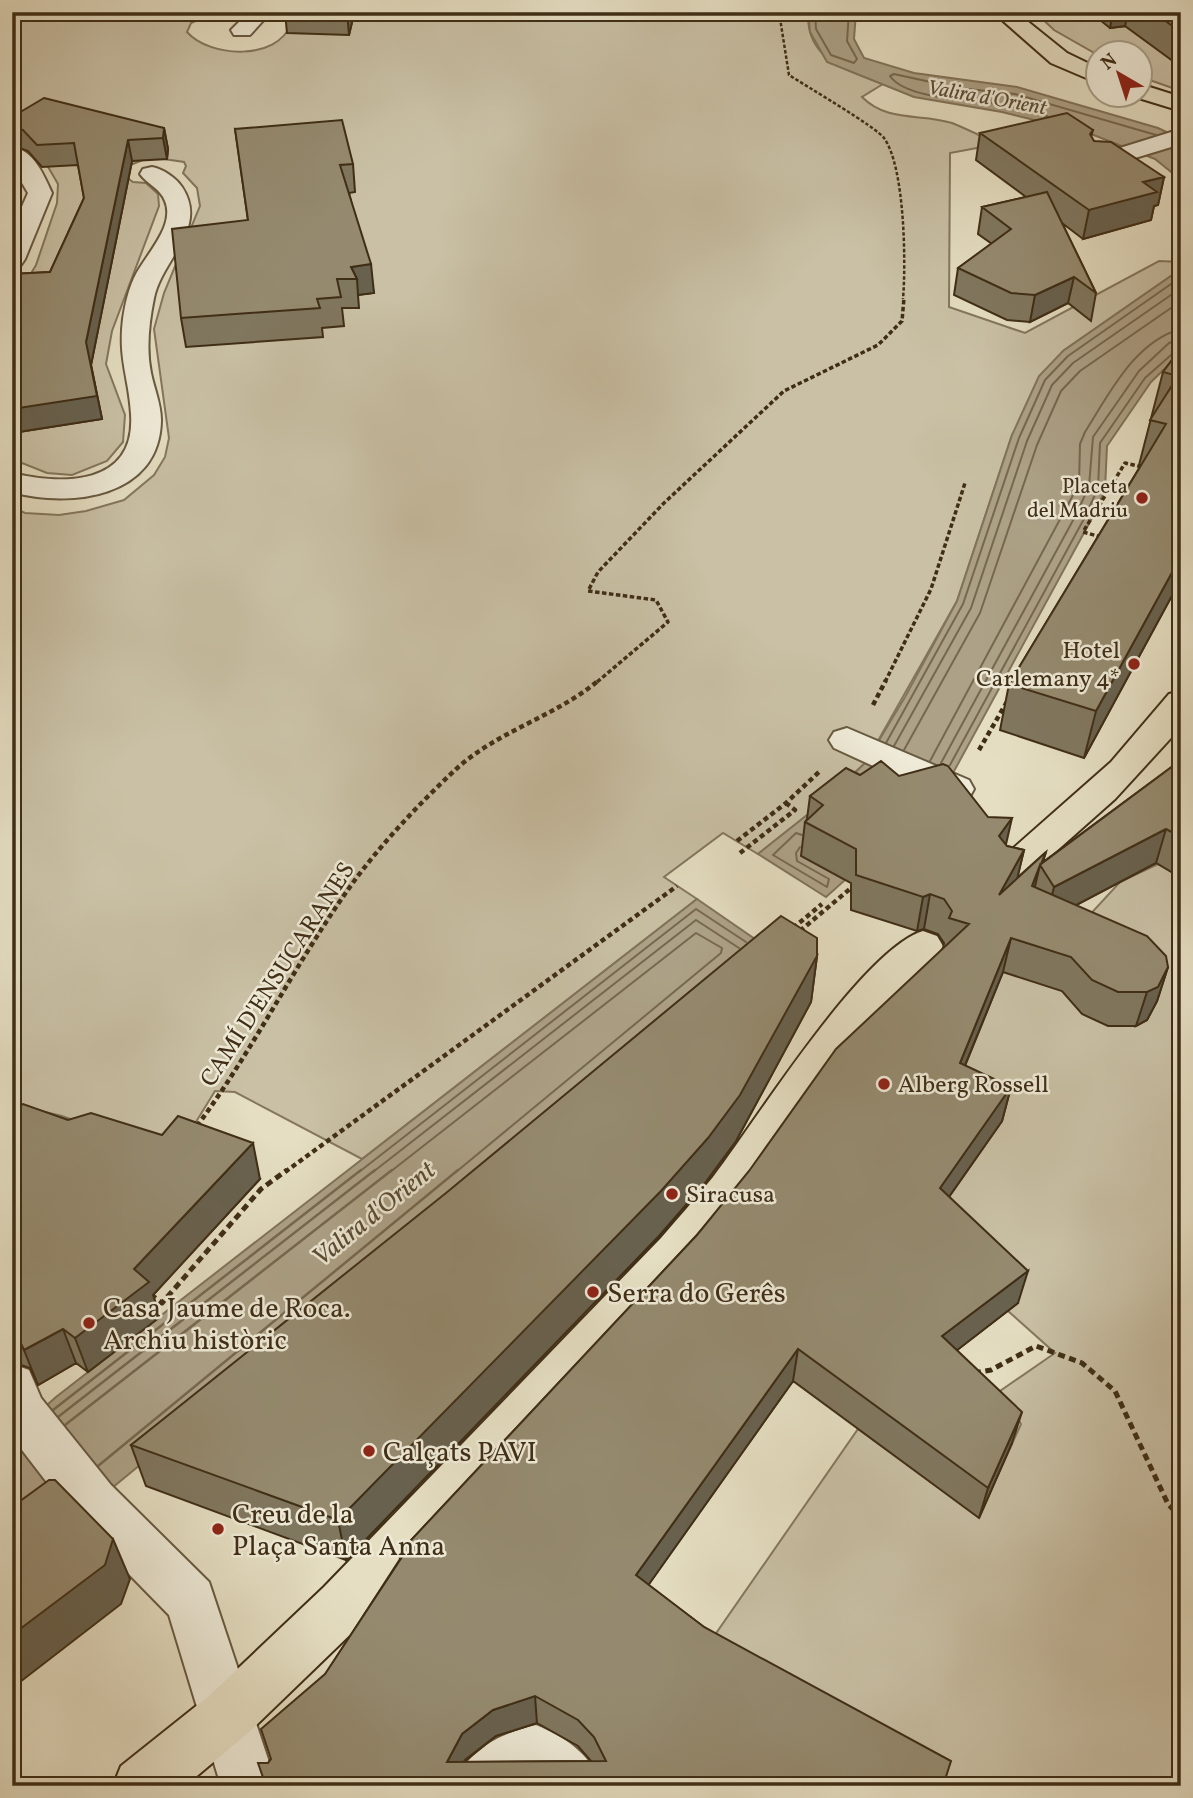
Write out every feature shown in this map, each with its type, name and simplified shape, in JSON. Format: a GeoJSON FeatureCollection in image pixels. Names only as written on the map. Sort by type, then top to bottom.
{"type":"FeatureCollection","features":[{"type":"Feature","properties":{"kind":"main road"},"geometry":{"type":"LineString","coordinates":[[1003,12],[1029,37],[1059,58],[1084,70]]}},
{"type":"Feature","properties":{"kind":"main road"},"geometry":{"type":"LineString","coordinates":[[1154,95],[1181,104]]}},
{"type":"Feature","properties":{"kind":"main road"},"geometry":{"type":"LineString","coordinates":[[1013,869],[1099,796],[1138,758],[1181,702]]}},
{"type":"Feature","properties":{"kind":"main road"},"geometry":{"type":"LineString","coordinates":[[141,1786],[229,1714],[343,1605],[677,1252],[727,1190],[847,1025],[879,986],[923,946]]}},
{"type":"Feature","properties":{"kind":"street"},"geometry":{"type":"LineString","coordinates":[[242,30],[261,12]]}},
{"type":"Feature","properties":{"kind":"street"},"geometry":{"type":"LineString","coordinates":[[1107,159],[1181,136]]}},
{"type":"Feature","properties":{"kind":"street"},"geometry":{"type":"LineString","coordinates":[[12,153],[27,166],[40,193],[12,258]]}},
{"type":"Feature","properties":{"kind":"street"},"geometry":{"type":"LineString","coordinates":[[12,482],[52,492],[98,486],[118,478],[132,464],[139,449],[146,430],[146,412],[136,369],[134,332],[142,291],[182,211],[179,196],[169,184],[152,174]]}},
{"type":"Feature","properties":{"kind":"street"},"geometry":{"type":"LineString","coordinates":[[847,740],[956,789]]}},
{"type":"Feature","properties":{"kind":"street"},"geometry":{"type":"LineString","coordinates":[[21,1403],[93,1502],[191,1600],[229,1714],[247,1779]]}},
{"type":"Feature","properties":{"kind":"street"},"geometry":{"type":"LineString","coordinates":[[481,1786],[512,1759],[536,1754],[561,1770],[575,1786]]}},
{"type":"Feature","properties":{"kind":"path","name":"CAMÍ D'ENSUCARANES"},"geometry":{"type":"LineString","coordinates":[[191,1135],[225,1088],[352,884],[402,825],[457,768],[507,734],[590,688],[668,622],[656,600],[588,591],[598,572],[664,503],[784,391],[866,352],[902,321],[906,261],[902,211],[895,170],[884,138],[789,75],[779,12]]}},
{"type":"Feature","properties":{"kind":"path"},"geometry":{"type":"LineString","coordinates":[[1097,547],[1104,538],[1083,532],[1125,463],[1147,468]]}},
{"type":"Feature","properties":{"kind":"path"},"geometry":{"type":"LineString","coordinates":[[737,841],[786,803],[834,758],[875,702],[930,589],[965,484]]}},
{"type":"Feature","properties":{"kind":"path"},"geometry":{"type":"LineString","coordinates":[[956,789],[1011,694]]}},
{"type":"Feature","properties":{"kind":"path"},"geometry":{"type":"LineString","coordinates":[[740,853],[795,810],[786,803]]}},
{"type":"Feature","properties":{"kind":"path"},"geometry":{"type":"LineString","coordinates":[[145,1290],[162,1303],[261,1189],[677,886]]}},
{"type":"Feature","properties":{"kind":"path"},"geometry":{"type":"LineString","coordinates":[[822,904],[786,938],[851,888]]}},
{"type":"Feature","properties":{"kind":"path"},"geometry":{"type":"LineString","coordinates":[[962,1375],[991,1370],[1036,1346],[1082,1363],[1115,1391],[1168,1504],[1181,1518]]}},
{"type":"Feature","properties":{"kind":"shaded area"},"geometry":{"type":"Polygon","coordinates":[[[12,12],[216,12],[191,23],[187,32],[197,41],[211,47],[242,52],[272,45],[283,36],[291,24],[278,12],[808,12],[809,29],[821,52],[843,68],[883,84],[862,97],[872,105],[894,114],[952,123],[998,144],[950,153],[949,307],[1025,333],[1159,261],[1181,262],[1181,269],[1063,351],[1012,435],[957,601],[866,762],[826,800],[758,854],[723,833],[664,877],[697,899],[362,1159],[235,1092],[215,1091],[175,1156],[62,1116],[12,1104],[12,507],[25,513],[59,515],[86,511],[124,500],[154,475],[165,457],[169,438],[154,329],[164,293],[200,206],[197,188],[183,173],[186,166],[184,162],[150,157],[123,168],[123,175],[133,182],[146,183],[158,194],[159,206],[112,331],[106,364],[125,415],[123,442],[107,461],[72,475],[47,473],[12,459],[12,305],[36,265],[57,203],[58,184],[40,153],[12,135],[12,12]]]}},
{"type":"Feature","properties":{"kind":"shaded area"},"geometry":{"type":"Polygon","coordinates":[[[1035,12],[1090,12],[1113,27],[1125,26],[1142,38],[1084,38],[1084,47],[1054,30],[1035,12]]]}},
{"type":"Feature","properties":{"kind":"shaded area"},"geometry":{"type":"Polygon","coordinates":[[[1154,43],[1176,64],[1181,63],[1181,91],[1154,82],[1154,43]]]}},
{"type":"Feature","properties":{"kind":"shaded area"},"geometry":{"type":"Polygon","coordinates":[[[1158,864],[1175,874],[1181,870],[1181,1786],[940,1786],[701,1655],[858,1429],[979,1517],[1021,1424],[1000,1391],[1055,1353],[1008,1311],[932,1221],[907,1011],[1073,933],[1120,882],[1158,864]]]}},
{"type":"Feature","properties":{"kind":"water","name":"Valira d'Orient"},"geometry":{"type":"Polygon","coordinates":[[[808,12],[856,12],[854,39],[864,58],[914,73],[1017,87],[1158,128],[1181,139],[1181,180],[1155,159],[1091,134],[1002,112],[914,97],[827,62],[810,32],[808,12]]]}},
{"type":"Feature","properties":{"kind":"water"},"geometry":{"type":"Polygon","coordinates":[[[1181,269],[1181,353],[1151,382],[1107,446],[1105,490],[1091,520],[947,784],[802,856],[845,880],[826,897],[758,854],[826,800],[866,762],[905,697],[957,601],[1012,435],[1039,376],[1063,351],[1181,269]]]}},
{"type":"Feature","properties":{"kind":"water"},"geometry":{"type":"Polygon","coordinates":[[[697,899],[768,948],[112,1488],[12,1563],[12,1436],[56,1397],[697,899]]]}},
{"type":"Feature","properties":{"kind":"building"},"geometry":{"type":"Polygon","coordinates":[[[1153,12],[1181,12],[1181,32],[1153,12]]]}},
{"type":"Feature","properties":{"kind":"building"},"geometry":{"type":"Polygon","coordinates":[[[44,98],[164,128],[163,138],[128,140],[86,342],[97,396],[12,409],[12,274],[50,272],[84,198],[74,143],[37,145],[23,130],[12,125],[12,117],[44,98]]]}},
{"type":"Feature","properties":{"kind":"building"},"geometry":{"type":"Polygon","coordinates":[[[1067,113],[1093,130],[1090,134],[1094,141],[1111,142],[1164,177],[1143,182],[1157,192],[1089,210],[980,133],[1067,113]]]}},
{"type":"Feature","properties":{"kind":"building"},"geometry":{"type":"Polygon","coordinates":[[[342,120],[353,164],[340,165],[371,264],[351,267],[357,279],[337,279],[341,297],[317,299],[320,308],[181,318],[172,229],[248,220],[235,129],[342,120]]]}},
{"type":"Feature","properties":{"kind":"building"},"geometry":{"type":"Polygon","coordinates":[[[1047,192],[1096,293],[1074,277],[1035,295],[1011,293],[958,268],[1011,229],[982,207],[1047,192]]]}},
{"type":"Feature","properties":{"kind":"building"},"geometry":{"type":"Polygon","coordinates":[[[1181,348],[1181,556],[1096,711],[1009,684],[1166,424],[1150,420],[1178,376],[1163,372],[1181,348]]]}},
{"type":"Feature","properties":{"kind":"building"},"geometry":{"type":"Polygon","coordinates":[[[1181,760],[1181,837],[1166,829],[1054,887],[1040,865],[1032,886],[1147,936],[1166,956],[1168,967],[1158,987],[1147,992],[1118,992],[1092,980],[1071,957],[1011,938],[960,1063],[1011,1087],[940,1188],[1028,1271],[942,1336],[1022,1412],[988,1488],[798,1349],[636,1575],[704,1627],[951,1761],[943,1786],[266,1786],[258,1763],[268,1763],[271,1759],[261,1729],[325,1674],[404,1554],[399,1553],[697,1235],[749,1171],[836,1049],[969,924],[949,918],[952,911],[944,899],[930,894],[923,897],[856,875],[856,849],[805,822],[823,805],[810,796],[846,768],[860,775],[881,761],[899,776],[943,764],[948,766],[988,817],[1012,818],[999,836],[1007,846],[1024,850],[999,895],[1046,852],[1041,864],[1181,760]],[[535,1696],[493,1710],[462,1734],[447,1762],[606,1761],[594,1737],[578,1720],[535,1696]]]}},
{"type":"Feature","properties":{"kind":"building"},"geometry":{"type":"Polygon","coordinates":[[[781,916],[817,938],[817,956],[740,1095],[708,1138],[661,1191],[338,1520],[131,1445],[446,1193],[781,916]]]}},
{"type":"Feature","properties":{"kind":"building"},"geometry":{"type":"Polygon","coordinates":[[[12,1103],[19,1106],[23,1104],[68,1120],[91,1113],[162,1135],[178,1116],[253,1143],[134,1269],[149,1282],[75,1338],[63,1329],[24,1350],[16,1333],[12,1332],[12,1103]]]}},
{"type":"Feature","properties":{"kind":"building"},"geometry":{"type":"Polygon","coordinates":[[[49,1480],[55,1480],[113,1539],[105,1565],[12,1635],[12,1507],[49,1480]]]}},
{"type":"Feature","properties":{"kind":"place","name":"Placeta del Madriu"},"geometry":{"type":"Point","coordinates":[1142,498]}},
{"type":"Feature","properties":{"kind":"place","name":"Hotel Carlemany 4*"},"geometry":{"type":"Point","coordinates":[1134,664]}},
{"type":"Feature","properties":{"kind":"place","name":"Alberg Rossell"},"geometry":{"type":"Point","coordinates":[884,1084]}},
{"type":"Feature","properties":{"kind":"place","name":"Siracusa"},"geometry":{"type":"Point","coordinates":[672,1194]}},
{"type":"Feature","properties":{"kind":"place","name":"Serra do Gerês"},"geometry":{"type":"Point","coordinates":[593,1292]}},
{"type":"Feature","properties":{"kind":"place","name":"Casa Jaume de Roca. Archiu històric"},"geometry":{"type":"Point","coordinates":[89,1323]}},
{"type":"Feature","properties":{"kind":"place","name":"Calçats PAVI"},"geometry":{"type":"Point","coordinates":[369,1451]}},
{"type":"Feature","properties":{"kind":"place","name":"Creu de la Plaça Santa Anna"},"geometry":{"type":"Point","coordinates":[218,1529]}}]}
